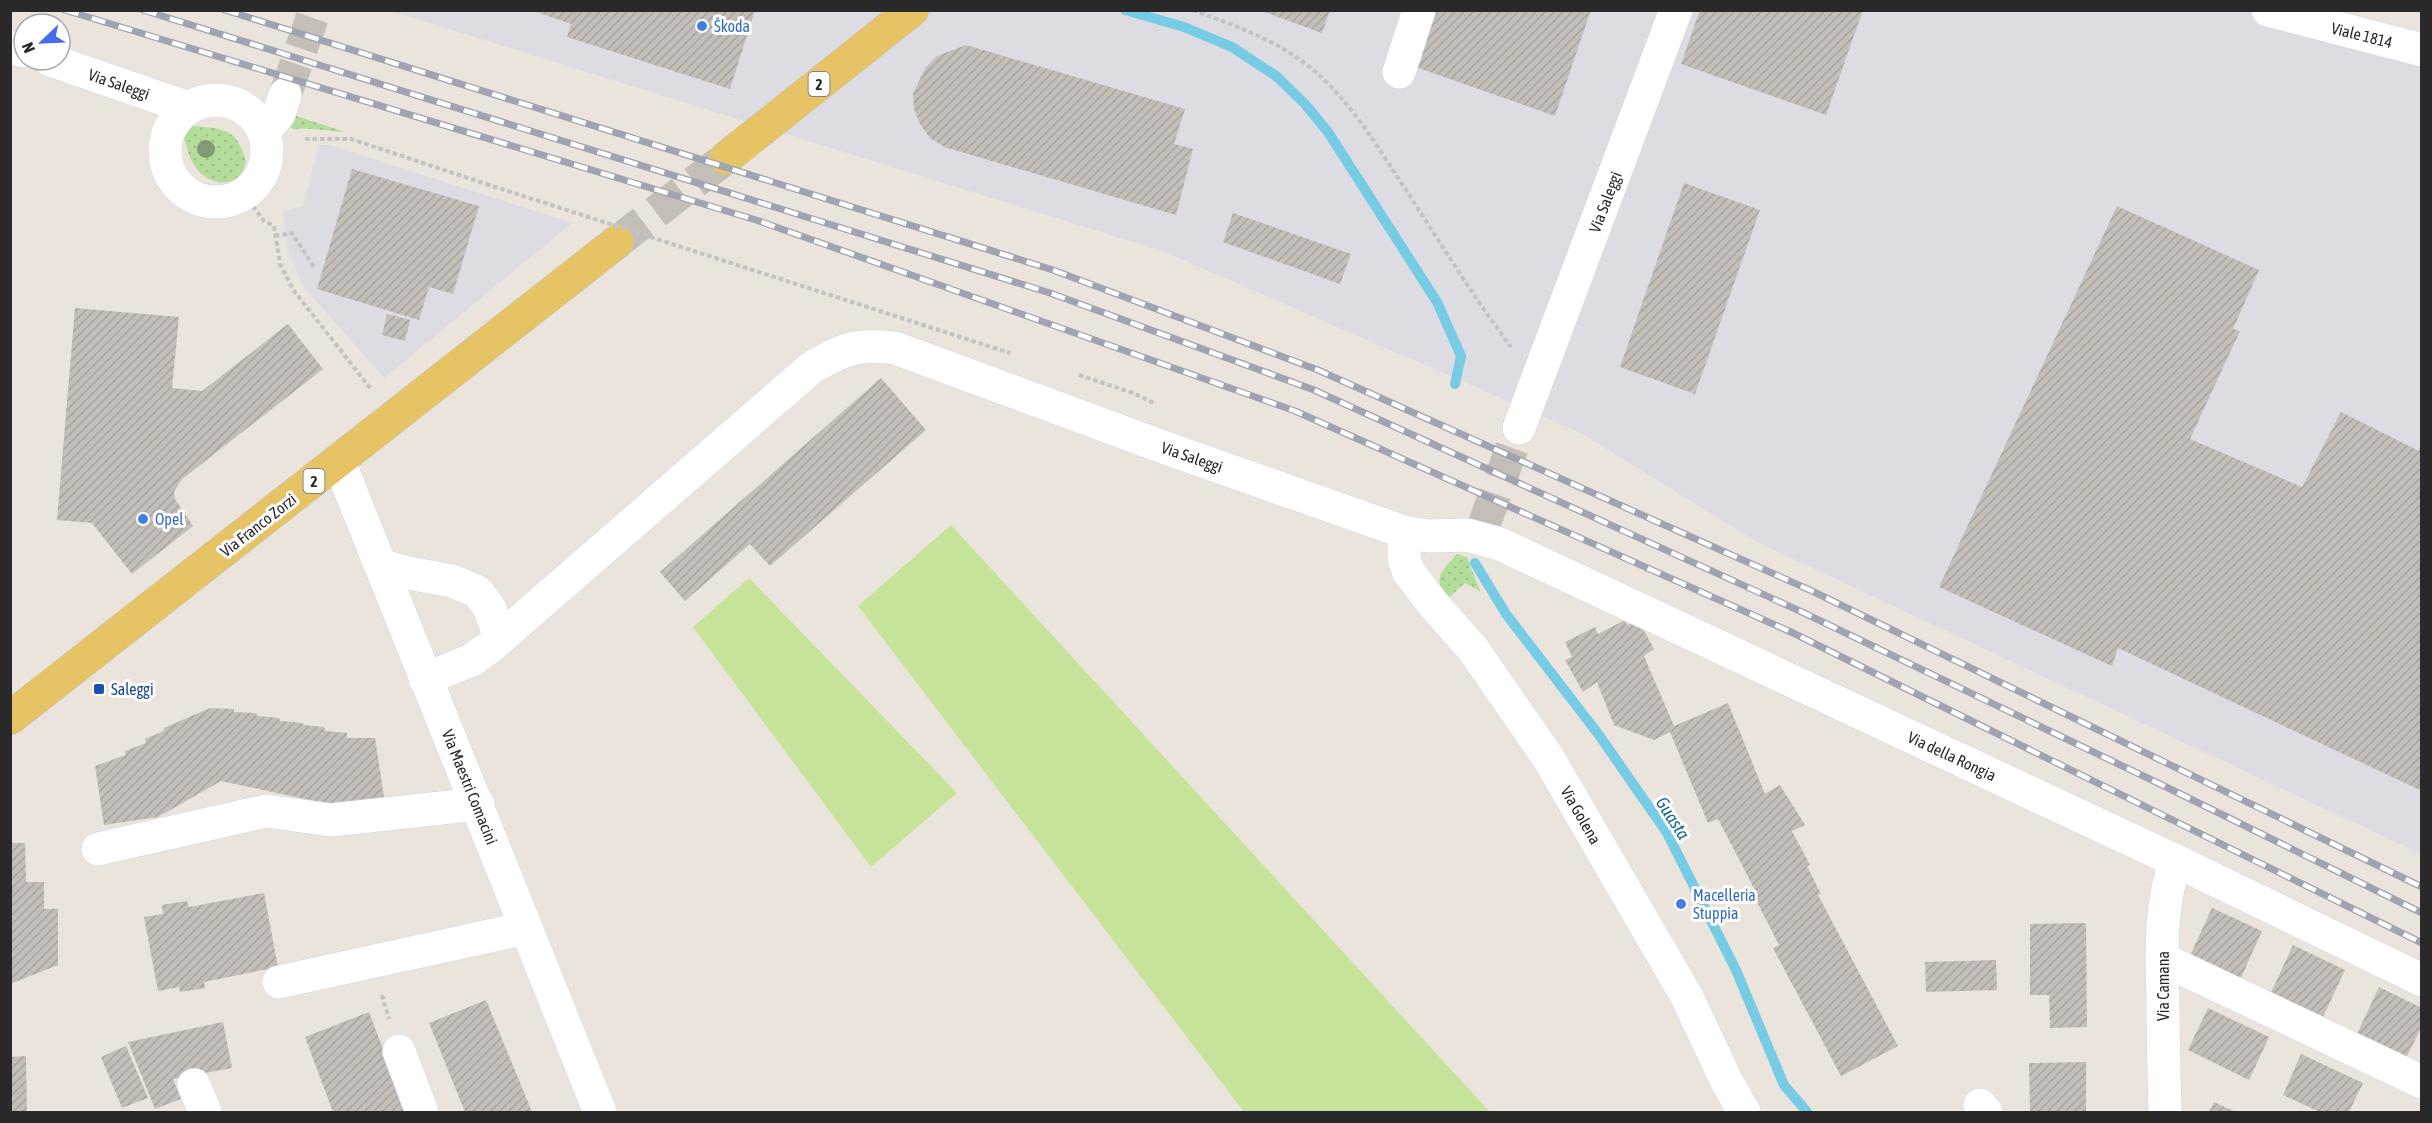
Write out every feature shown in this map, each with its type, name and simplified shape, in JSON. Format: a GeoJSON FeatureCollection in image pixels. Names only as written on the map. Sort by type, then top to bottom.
{"type":"FeatureCollection","features":[{"type":"Feature","properties":{"kind":"main road","name":"2"},"geometry":{"type":"LineString","coordinates":[[726,158],[912,10]]}},
{"type":"Feature","properties":{"kind":"main road","name":"Via Franco Zorzi"},"geometry":{"type":"LineString","coordinates":[[10,718],[617,242]]}},
{"type":"Feature","properties":{"kind":"street"},"geometry":{"type":"LineString","coordinates":[[1399,72],[1419,10]]}},
{"type":"Feature","properties":{"kind":"street","name":"Via Saleggi"},"geometry":{"type":"LineString","coordinates":[[1520,428],[1676,10]]}},
{"type":"Feature","properties":{"kind":"street","name":"Viale 1814"},"geometry":{"type":"LineString","coordinates":[[2268,10],[2421,50]]}},
{"type":"Feature","properties":{"kind":"street","name":"Via Saleggi"},"geometry":{"type":"LineString","coordinates":[[72,68],[189,108]]}},
{"type":"Feature","properties":{"kind":"street"},"geometry":{"type":"LineString","coordinates":[[264,132],[279,114],[285,95]]}},
{"type":"Feature","properties":{"kind":"street"},"geometry":{"type":"LineString","coordinates":[[211,100],[235,103],[248,111],[264,132],[268,152],[266,168],[258,181],[244,194],[234,199],[217,203],[201,200],[186,192],[175,180],[167,166],[165,149],[168,133],[176,119],[189,108],[211,100]]}},
{"type":"Feature","properties":{"kind":"street","name":"Via Saleggi"},"geometry":{"type":"LineString","coordinates":[[425,679],[472,660],[500,638],[811,368],[839,352],[868,344],[895,348],[1163,447],[1404,531],[1428,537],[1483,532]]}},
{"type":"Feature","properties":{"kind":"street","name":"Via Maestri Comacini"},"geometry":{"type":"LineString","coordinates":[[339,462],[600,1113]]}},
{"type":"Feature","properties":{"kind":"street","name":"Via Golena"},"geometry":{"type":"LineString","coordinates":[[1404,531],[1404,559],[1408,571],[1433,604],[1473,649],[1549,759],[1687,998],[1744,1113]]}},
{"type":"Feature","properties":{"kind":"street","name":"Via della Rongia"},"geometry":{"type":"LineString","coordinates":[[1483,532],[1511,549],[2176,861],[2421,980]]}},
{"type":"Feature","properties":{"kind":"street"},"geometry":{"type":"LineString","coordinates":[[380,565],[452,581],[478,592],[490,609],[500,638]]}},
{"type":"Feature","properties":{"kind":"street"},"geometry":{"type":"LineString","coordinates":[[98,849],[266,812],[331,820],[478,804]]}},
{"type":"Feature","properties":{"kind":"street","name":"Via Camana"},"geometry":{"type":"LineString","coordinates":[[2165,1113],[2162,959],[2167,887],[2176,861]]}},
{"type":"Feature","properties":{"kind":"street"},"geometry":{"type":"LineString","coordinates":[[279,982],[526,927]]}},
{"type":"Feature","properties":{"kind":"street"},"geometry":{"type":"LineString","coordinates":[[2162,959],[2421,1082]]}},
{"type":"Feature","properties":{"kind":"street"},"geometry":{"type":"LineString","coordinates":[[399,1051],[422,1113]]}},
{"type":"Feature","properties":{"kind":"path"},"geometry":{"type":"LineString","coordinates":[[1194,10],[1261,35],[1318,74],[1340,97],[1374,141],[1488,316],[1518,357],[1539,376]]}},
{"type":"Feature","properties":{"kind":"path"},"geometry":{"type":"LineString","coordinates":[[264,132],[292,140],[351,139],[1010,353]]}},
{"type":"Feature","properties":{"kind":"path"},"geometry":{"type":"LineString","coordinates":[[244,194],[264,221],[273,226],[280,264],[294,291],[394,418]]}},
{"type":"Feature","properties":{"kind":"path"},"geometry":{"type":"LineString","coordinates":[[275,236],[292,233],[314,267]]}},
{"type":"Feature","properties":{"kind":"path"},"geometry":{"type":"LineString","coordinates":[[377,961],[383,999],[399,1051]]}},
{"type":"Feature","properties":{"kind":"shaded area"},"geometry":{"type":"Polygon","coordinates":[[[2268,10],[2421,50],[2421,854],[1757,542],[1581,433],[1165,252],[391,11],[2268,10]]]}},
{"type":"Feature","properties":{"kind":"shaded area"},"geometry":{"type":"Polygon","coordinates":[[[319,145],[330,145],[572,223],[384,378],[303,286],[288,250],[283,211],[303,206],[319,145]]]}},
{"type":"Feature","properties":{"kind":"green space"},"geometry":{"type":"Polygon","coordinates":[[[290,114],[345,132],[293,129],[289,126],[290,114]]]}},
{"type":"Feature","properties":{"kind":"green space"},"geometry":{"type":"Polygon","coordinates":[[[187,125],[225,131],[237,140],[246,161],[241,174],[236,179],[217,182],[200,173],[191,160],[182,133],[183,128],[187,125]]]}},
{"type":"Feature","properties":{"kind":"green space"},"geometry":{"type":"Polygon","coordinates":[[[951,525],[1490,1112],[1244,1112],[858,606],[951,525]]]}},
{"type":"Feature","properties":{"kind":"green space"},"geometry":{"type":"Polygon","coordinates":[[[1457,554],[1467,557],[1480,591],[1465,583],[1447,599],[1440,585],[1441,575],[1457,554]]]}},
{"type":"Feature","properties":{"kind":"green space"},"geometry":{"type":"Polygon","coordinates":[[[749,578],[957,793],[871,867],[693,627],[749,578]]]}},
{"type":"Feature","properties":{"kind":"building"},"geometry":{"type":"Polygon","coordinates":[[[531,10],[755,10],[730,89],[567,37],[571,24],[531,10]]]}},
{"type":"Feature","properties":{"kind":"building"},"geometry":{"type":"Polygon","coordinates":[[[1259,10],[1330,10],[1322,33],[1259,10]]]}},
{"type":"Feature","properties":{"kind":"building"},"geometry":{"type":"Polygon","coordinates":[[[1432,10],[1591,10],[1555,116],[1413,66],[1432,10]]]}},
{"type":"Feature","properties":{"kind":"building"},"geometry":{"type":"Polygon","coordinates":[[[1700,10],[1863,10],[1826,115],[1681,64],[1700,10]]]}},
{"type":"Feature","properties":{"kind":"building"},"geometry":{"type":"Polygon","coordinates":[[[966,45],[1185,109],[1174,144],[1193,149],[1176,215],[944,147],[930,138],[920,124],[914,109],[913,93],[926,67],[937,56],[966,45]]]}},
{"type":"Feature","properties":{"kind":"building"},"geometry":{"type":"Polygon","coordinates":[[[352,169],[479,206],[453,294],[429,287],[419,320],[317,289],[352,169]]]}},
{"type":"Feature","properties":{"kind":"building"},"geometry":{"type":"Polygon","coordinates":[[[1684,183],[1760,210],[1695,394],[1620,367],[1684,183]]]}},
{"type":"Feature","properties":{"kind":"building"},"geometry":{"type":"Polygon","coordinates":[[[2117,206],[2259,270],[2233,329],[2240,331],[2190,439],[2302,487],[2341,412],[2419,451],[2419,448],[2422,449],[2422,791],[2118,648],[2112,666],[1939,587],[2117,206]]]}},
{"type":"Feature","properties":{"kind":"building"},"geometry":{"type":"Polygon","coordinates":[[[1233,213],[1351,254],[1340,284],[1223,242],[1233,213]]]}},
{"type":"Feature","properties":{"kind":"building"},"geometry":{"type":"Polygon","coordinates":[[[75,308],[179,317],[172,388],[202,391],[288,324],[323,369],[181,480],[174,492],[175,499],[193,526],[132,574],[92,523],[57,520],[75,308]]]}},
{"type":"Feature","properties":{"kind":"building"},"geometry":{"type":"Polygon","coordinates":[[[387,314],[410,320],[405,341],[382,335],[387,314]]]}},
{"type":"Feature","properties":{"kind":"building"},"geometry":{"type":"Polygon","coordinates":[[[881,378],[926,430],[770,566],[750,544],[685,601],[660,572],[881,378]]]}},
{"type":"Feature","properties":{"kind":"building"},"geometry":{"type":"Polygon","coordinates":[[[1625,620],[1627,625],[1638,620],[1654,649],[1644,656],[1674,726],[1728,703],[1765,794],[1780,785],[1805,825],[1792,831],[1810,865],[1807,866],[1821,894],[1818,895],[1898,1046],[1841,1076],[1773,948],[1779,945],[1753,894],[1756,892],[1718,819],[1708,823],[1670,732],[1654,740],[1614,725],[1597,682],[1583,692],[1565,660],[1572,657],[1565,642],[1595,627],[1598,634],[1625,620]]]}},
{"type":"Feature","properties":{"kind":"building"},"geometry":{"type":"Polygon","coordinates":[[[210,708],[234,709],[234,712],[256,713],[257,716],[279,718],[280,721],[324,727],[325,731],[347,733],[347,738],[375,738],[384,797],[333,805],[221,781],[158,817],[104,825],[95,766],[126,755],[125,751],[146,743],[145,739],[164,731],[164,728],[210,708]]]}},
{"type":"Feature","properties":{"kind":"building"},"geometry":{"type":"Polygon","coordinates":[[[10,843],[25,843],[26,882],[44,882],[44,909],[58,909],[58,965],[10,984],[10,843]]]}},
{"type":"Feature","properties":{"kind":"building"},"geometry":{"type":"Polygon","coordinates":[[[264,893],[278,967],[204,982],[205,988],[180,992],[179,987],[158,991],[144,917],[163,914],[162,905],[187,901],[189,907],[264,893]]]}},
{"type":"Feature","properties":{"kind":"building"},"geometry":{"type":"Polygon","coordinates":[[[2212,908],[2262,931],[2239,982],[2189,958],[2212,908]]]}},
{"type":"Feature","properties":{"kind":"building"},"geometry":{"type":"Polygon","coordinates":[[[2086,923],[2087,1027],[2050,1028],[2049,995],[2030,995],[2030,924],[2086,923]]]}},
{"type":"Feature","properties":{"kind":"building"},"geometry":{"type":"Polygon","coordinates":[[[2293,945],[2345,970],[2321,1021],[2269,997],[2293,945]]]}},
{"type":"Feature","properties":{"kind":"building"},"geometry":{"type":"Polygon","coordinates":[[[1996,960],[1997,990],[1926,992],[1925,962],[1996,960]]]}},
{"type":"Feature","properties":{"kind":"building"},"geometry":{"type":"Polygon","coordinates":[[[2379,987],[2422,1008],[2422,1026],[2405,1060],[2356,1036],[2379,987]]]}},
{"type":"Feature","properties":{"kind":"building"},"geometry":{"type":"Polygon","coordinates":[[[486,1000],[532,1112],[465,1112],[429,1023],[486,1000]]]}},
{"type":"Feature","properties":{"kind":"building"},"geometry":{"type":"Polygon","coordinates":[[[2208,1008],[2269,1037],[2249,1080],[2188,1050],[2208,1008]]]}},
{"type":"Feature","properties":{"kind":"building"},"geometry":{"type":"Polygon","coordinates":[[[369,1012],[407,1112],[333,1112],[305,1037],[369,1012]]]}},
{"type":"Feature","properties":{"kind":"building"},"geometry":{"type":"Polygon","coordinates":[[[223,1022],[232,1068],[173,1079],[181,1099],[155,1109],[128,1042],[223,1022]]]}},
{"type":"Feature","properties":{"kind":"building"},"geometry":{"type":"Polygon","coordinates":[[[126,1046],[148,1098],[122,1108],[101,1057],[126,1046]]]}},
{"type":"Feature","properties":{"kind":"building"},"geometry":{"type":"Polygon","coordinates":[[[2301,1054],[2363,1083],[2349,1112],[2320,1112],[2283,1095],[2301,1054]]]}},
{"type":"Feature","properties":{"kind":"building"},"geometry":{"type":"Polygon","coordinates":[[[26,1056],[27,1112],[10,1112],[10,1057],[26,1056]]]}},
{"type":"Feature","properties":{"kind":"building"},"geometry":{"type":"Polygon","coordinates":[[[2086,1062],[2086,1112],[2030,1112],[2029,1063],[2086,1062]]]}},
{"type":"Feature","properties":{"kind":"building"},"geometry":{"type":"Polygon","coordinates":[[[2214,1102],[2236,1112],[2209,1112],[2214,1102]]]}},
{"type":"Feature","properties":{"kind":"waterway"},"geometry":{"type":"LineString","coordinates":[[1125,10],[1184,27],[1232,47],[1276,76],[1305,104],[1328,132],[1437,302],[1461,356],[1455,384]]}},
{"type":"Feature","properties":{"kind":"waterway","name":"Guasta"},"geometry":{"type":"LineString","coordinates":[[1475,563],[1506,614],[1599,735],[1667,833],[1736,970],[1784,1085],[1807,1112]]}},
{"type":"Feature","properties":{"kind":"tunnel"},"geometry":{"type":"LineString","coordinates":[[285,95],[315,10]]}},
{"type":"Feature","properties":{"kind":"tunnel"},"geometry":{"type":"LineString","coordinates":[[617,242],[726,158]]}},
{"type":"Feature","properties":{"kind":"tunnel"},"geometry":{"type":"LineString","coordinates":[[1484,525],[1519,428]]}},
{"type":"Feature","properties":{"kind":"railway"},"geometry":{"type":"LineString","coordinates":[[65,10],[756,220],[1295,411],[1791,632],[2422,943]]}},
{"type":"Feature","properties":{"kind":"railway"},"geometry":{"type":"LineString","coordinates":[[143,10],[1050,293],[1314,390],[1802,612],[2422,913]]}},
{"type":"Feature","properties":{"kind":"railway"},"geometry":{"type":"LineString","coordinates":[[225,10],[1053,270],[1318,370],[1812,591],[2422,887]]}},
{"type":"Feature","properties":{"kind":"place","name":"Škoda"},"geometry":{"type":"Point","coordinates":[702,26]}},
{"type":"Feature","properties":{"kind":"place","name":"Opel"},"geometry":{"type":"Point","coordinates":[143,519]}},
{"type":"Feature","properties":{"kind":"place","name":"Saleggi"},"geometry":{"type":"Point","coordinates":[99,689]}},
{"type":"Feature","properties":{"kind":"place","name":"Macelleria Stuppia"},"geometry":{"type":"Point","coordinates":[1681,904]}}]}
